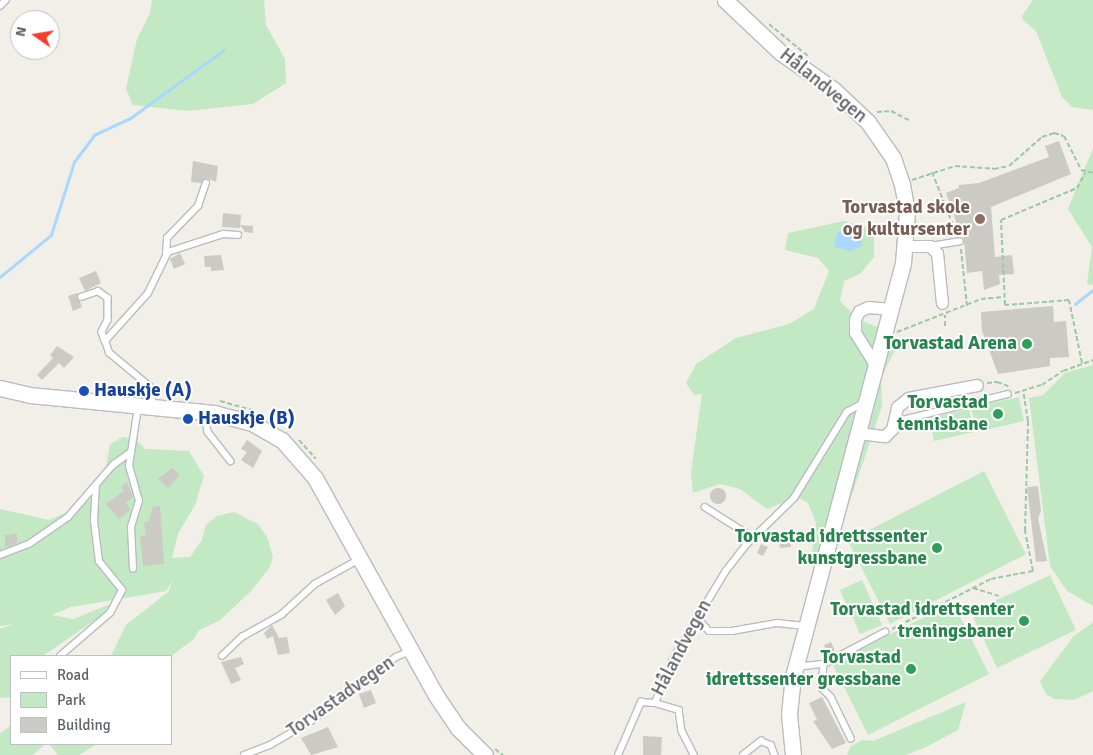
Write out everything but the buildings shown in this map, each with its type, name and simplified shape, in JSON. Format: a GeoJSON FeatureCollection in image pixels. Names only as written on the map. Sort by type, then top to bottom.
{"type":"FeatureCollection","features":[{"type":"Feature","properties":{"kind":"main road","name":"Hålandvegen"},"geometry":{"type":"LineString","coordinates":[[725,0],[780,52],[840,95],[876,131],[892,158],[902,184],[907,212],[910,246],[891,309],[859,433],[805,626],[790,692],[793,755]]}},
{"type":"Feature","properties":{"kind":"main road","name":"Torvastadvegen"},"geometry":{"type":"LineString","coordinates":[[0,388],[30,395],[146,406],[209,406],[252,423],[290,448],[314,478],[411,651],[450,716],[488,750]]}},
{"type":"Feature","properties":{"kind":"street"},"geometry":{"type":"LineString","coordinates":[[910,246],[930,246],[939,259],[944,309]]}},
{"type":"Feature","properties":{"kind":"street"},"geometry":{"type":"LineString","coordinates":[[876,366],[855,332],[855,319],[859,311],[868,307],[891,309]]}},
{"type":"Feature","properties":{"kind":"street"},"geometry":{"type":"LineString","coordinates":[[859,433],[882,437],[889,433],[894,422],[895,410],[904,400],[977,385]]}},
{"type":"Feature","properties":{"kind":"lane"},"geometry":{"type":"LineString","coordinates":[[0,6],[6,0]]}},
{"type":"Feature","properties":{"kind":"lane"},"geometry":{"type":"LineString","coordinates":[[105,341],[148,293],[158,276],[166,254],[167,238],[198,206],[206,183]]}},
{"type":"Feature","properties":{"kind":"lane"},"geometry":{"type":"LineString","coordinates":[[166,254],[178,246],[223,234],[238,235]]}},
{"type":"Feature","properties":{"kind":"lane"},"geometry":{"type":"LineString","coordinates":[[930,246],[960,241]]}},
{"type":"Feature","properties":{"kind":"lane"},"geometry":{"type":"LineString","coordinates":[[81,297],[98,291],[108,298],[108,320],[102,332],[109,353],[150,387],[131,452],[130,466],[139,501],[131,527],[133,569]]}},
{"type":"Feature","properties":{"kind":"lane"},"geometry":{"type":"LineString","coordinates":[[894,422],[1008,394]]}},
{"type":"Feature","properties":{"kind":"lane","name":"Hålandvegen"},"geometry":{"type":"LineString","coordinates":[[618,755],[642,702],[654,703],[663,679],[697,617],[725,572],[754,538],[794,498],[847,412],[867,402]]}},
{"type":"Feature","properties":{"kind":"lane"},"geometry":{"type":"LineString","coordinates":[[209,406],[208,432],[231,461]]}},
{"type":"Feature","properties":{"kind":"lane"},"geometry":{"type":"LineString","coordinates":[[0,555],[29,544],[68,517],[122,456],[131,452]]}},
{"type":"Feature","properties":{"kind":"lane"},"geometry":{"type":"LineString","coordinates":[[61,655],[110,613],[122,590],[99,562],[94,521],[96,487]]}},
{"type":"Feature","properties":{"kind":"lane"},"geometry":{"type":"LineString","coordinates":[[705,507],[754,538]]}},
{"type":"Feature","properties":{"kind":"lane"},"geometry":{"type":"LineString","coordinates":[[222,656],[242,638],[281,615],[315,584],[360,559]]}},
{"type":"Feature","properties":{"kind":"lane"},"geometry":{"type":"LineString","coordinates":[[697,617],[709,630],[732,631],[777,623],[805,626]]}},
{"type":"Feature","properties":{"kind":"lane"},"geometry":{"type":"LineString","coordinates":[[804,666],[824,664],[885,632]]}},
{"type":"Feature","properties":{"kind":"lane","name":"Torvastadvegen"},"geometry":{"type":"LineString","coordinates":[[244,755],[270,745],[311,721],[396,658],[411,651]]}},
{"type":"Feature","properties":{"kind":"lane"},"geometry":{"type":"LineString","coordinates":[[824,664],[822,688],[831,697],[851,738]]}},
{"type":"Feature","properties":{"kind":"lane"},"geometry":{"type":"LineString","coordinates":[[654,703],[679,710],[682,731],[694,755]]}},
{"type":"Feature","properties":{"kind":"lane"},"geometry":{"type":"LineString","coordinates":[[744,755],[761,741],[771,745],[775,755]]}},
{"type":"Feature","properties":{"kind":"path"},"geometry":{"type":"LineString","coordinates":[[763,19],[809,57]]}},
{"type":"Feature","properties":{"kind":"path"},"geometry":{"type":"LineString","coordinates":[[875,114],[891,111],[908,120]]}},
{"type":"Feature","properties":{"kind":"path"},"geometry":{"type":"LineString","coordinates":[[910,181],[932,172],[955,166],[1002,168],[1014,162],[1042,137],[1058,133],[1064,136],[1078,166],[1085,173],[1093,173]]}},
{"type":"Feature","properties":{"kind":"path"},"geometry":{"type":"LineString","coordinates":[[932,172],[960,241],[967,306]]}},
{"type":"Feature","properties":{"kind":"path"},"geometry":{"type":"LineString","coordinates":[[1082,363],[1069,300],[1005,305],[1001,220],[1077,188],[1085,173]]}},
{"type":"Feature","properties":{"kind":"path"},"geometry":{"type":"LineString","coordinates":[[908,174],[912,186]]}},
{"type":"Feature","properties":{"kind":"path"},"geometry":{"type":"LineString","coordinates":[[910,246],[916,229],[916,223]]}},
{"type":"Feature","properties":{"kind":"path"},"geometry":{"type":"LineString","coordinates":[[916,229],[954,227]]}},
{"type":"Feature","properties":{"kind":"path"},"geometry":{"type":"LineString","coordinates":[[896,328],[895,333],[944,309],[967,306],[981,299],[1004,297]]}},
{"type":"Feature","properties":{"kind":"path"},"geometry":{"type":"LineString","coordinates":[[944,309],[945,326]]}},
{"type":"Feature","properties":{"kind":"path"},"geometry":{"type":"LineString","coordinates":[[1008,394],[1042,385],[1082,363],[1093,360]]}},
{"type":"Feature","properties":{"kind":"path"},"geometry":{"type":"LineString","coordinates":[[977,385],[996,382],[1016,392]]}},
{"type":"Feature","properties":{"kind":"path"},"geometry":{"type":"LineString","coordinates":[[885,632],[1000,576],[1033,572],[1025,531],[1028,421],[1023,391]]}},
{"type":"Feature","properties":{"kind":"path"},"geometry":{"type":"LineString","coordinates":[[209,406],[255,411]]}},
{"type":"Feature","properties":{"kind":"path"},"geometry":{"type":"LineString","coordinates":[[295,436],[320,466]]}},
{"type":"Feature","properties":{"kind":"path"},"geometry":{"type":"LineString","coordinates":[[973,588],[1000,596]]}},
{"type":"Feature","properties":{"kind":"path"},"geometry":{"type":"LineString","coordinates":[[488,750],[503,755]]}},
{"type":"Feature","properties":{"kind":"green space"},"geometry":{"type":"Polygon","coordinates":[[[152,0],[264,0],[266,25],[285,59],[286,83],[253,104],[188,111],[133,105],[126,89],[137,39],[150,13],[152,0]]]}},
{"type":"Feature","properties":{"kind":"green space"},"geometry":{"type":"Polygon","coordinates":[[[1033,0],[1093,0],[1093,110],[1072,107],[1062,97],[1036,31],[1023,20],[1022,16],[1033,0]]]}},
{"type":"Feature","properties":{"kind":"green space"},"geometry":{"type":"Polygon","coordinates":[[[1093,148],[1093,285],[1087,284],[1092,247],[1068,209],[1093,148]]]}},
{"type":"Feature","properties":{"kind":"green space"},"geometry":{"type":"Polygon","coordinates":[[[844,221],[874,229],[874,257],[860,274],[844,281],[840,301],[859,320],[883,329],[897,346],[881,378],[882,406],[833,551],[812,552],[816,523],[808,503],[797,497],[767,509],[740,489],[720,484],[693,493],[691,472],[702,394],[694,395],[686,383],[696,364],[736,338],[789,324],[814,309],[829,271],[818,258],[785,250],[788,233],[844,221]]]}},
{"type":"Feature","properties":{"kind":"green space"},"geometry":{"type":"Polygon","coordinates":[[[1093,365],[1093,606],[1067,591],[1050,566],[1029,398],[1043,395],[1065,373],[1093,365]]]}},
{"type":"Feature","properties":{"kind":"green space","name":"Torvastad tennisbane"},"geometry":{"type":"Polygon","coordinates":[[[1019,397],[1024,421],[976,432],[971,407],[1019,397]]]}},
{"type":"Feature","properties":{"kind":"green space"},"geometry":{"type":"Polygon","coordinates":[[[969,409],[974,432],[934,441],[929,418],[969,409]]]}},
{"type":"Feature","properties":{"kind":"green space"},"geometry":{"type":"Polygon","coordinates":[[[123,437],[136,439],[145,449],[189,451],[204,476],[195,505],[178,534],[172,558],[190,557],[202,540],[206,525],[217,516],[234,512],[258,524],[267,537],[273,557],[270,567],[251,591],[219,621],[199,630],[194,639],[172,655],[111,655],[126,625],[168,592],[173,580],[166,591],[71,607],[52,615],[73,619],[113,603],[99,617],[44,655],[10,655],[10,697],[0,698],[0,629],[13,624],[0,626],[0,509],[49,520],[70,511],[105,474],[110,444],[123,437]]]}},
{"type":"Feature","properties":{"kind":"green space","name":"Torvastad idrettssenter kunstgressbane"},"geometry":{"type":"Polygon","coordinates":[[[984,471],[1026,554],[890,624],[848,541],[984,471]]]}},
{"type":"Feature","properties":{"kind":"green space","name":"Torvastad idrettsenter treningsbaner"},"geometry":{"type":"Polygon","coordinates":[[[1050,575],[1076,630],[997,668],[971,612],[1050,575]]]}},
{"type":"Feature","properties":{"kind":"green space"},"geometry":{"type":"Polygon","coordinates":[[[862,580],[882,625],[860,634],[840,590],[862,580]]]}},
{"type":"Feature","properties":{"kind":"green space","name":"Torvastad idrettssenter gressbane"},"geometry":{"type":"Polygon","coordinates":[[[953,603],[989,674],[868,735],[832,663],[953,603]]]}},
{"type":"Feature","properties":{"kind":"green space"},"geometry":{"type":"Polygon","coordinates":[[[1093,622],[1093,691],[1074,700],[1054,699],[1046,694],[1040,681],[1073,637],[1093,622]]]}},
{"type":"Feature","properties":{"kind":"green space"},"geometry":{"type":"Polygon","coordinates":[[[966,702],[958,730],[924,748],[906,755],[847,755],[850,747],[862,740],[873,741],[966,702]]]}},
{"type":"Feature","properties":{"kind":"green space"},"geometry":{"type":"Polygon","coordinates":[[[10,726],[10,745],[44,745],[33,755],[0,755],[0,734],[10,726]]]}},
{"type":"Feature","properties":{"kind":"green space"},"geometry":{"type":"Polygon","coordinates":[[[50,745],[95,745],[79,755],[58,755],[50,745]]]}},
{"type":"Feature","properties":{"kind":"water"},"geometry":{"type":"Polygon","coordinates":[[[860,229],[862,246],[850,251],[834,247],[838,231],[860,229]]]}},
{"type":"Feature","properties":{"kind":"waterway"},"geometry":{"type":"LineString","coordinates":[[0,277],[51,235],[74,162],[94,135],[129,119],[224,50]]}},
{"type":"Feature","properties":{"kind":"waterway"},"geometry":{"type":"LineString","coordinates":[[1075,304],[1093,290]]}},
{"type":"Feature","properties":{"kind":"place","name":"Torvastad skole og kultursenter"},"geometry":{"type":"Point","coordinates":[980,219]}},
{"type":"Feature","properties":{"kind":"place","name":"Torvastad Arena"},"geometry":{"type":"Point","coordinates":[1027,344]}},
{"type":"Feature","properties":{"kind":"place","name":"Hauskje (A)"},"geometry":{"type":"Point","coordinates":[84,391]}},
{"type":"Feature","properties":{"kind":"place","name":"Torvastad tennisbane"},"geometry":{"type":"Point","coordinates":[998,414]}},
{"type":"Feature","properties":{"kind":"place","name":"Hauskje (B)"},"geometry":{"type":"Point","coordinates":[188,419]}},
{"type":"Feature","properties":{"kind":"place","name":"Torvastad idrettssenter kunstgressbane"},"geometry":{"type":"Point","coordinates":[937,548]}},
{"type":"Feature","properties":{"kind":"place","name":"Torvastad idrettsenter treningsbaner"},"geometry":{"type":"Point","coordinates":[1024,621]}},
{"type":"Feature","properties":{"kind":"place","name":"Torvastad idrettssenter gressbane"},"geometry":{"type":"Point","coordinates":[911,669]}}]}
